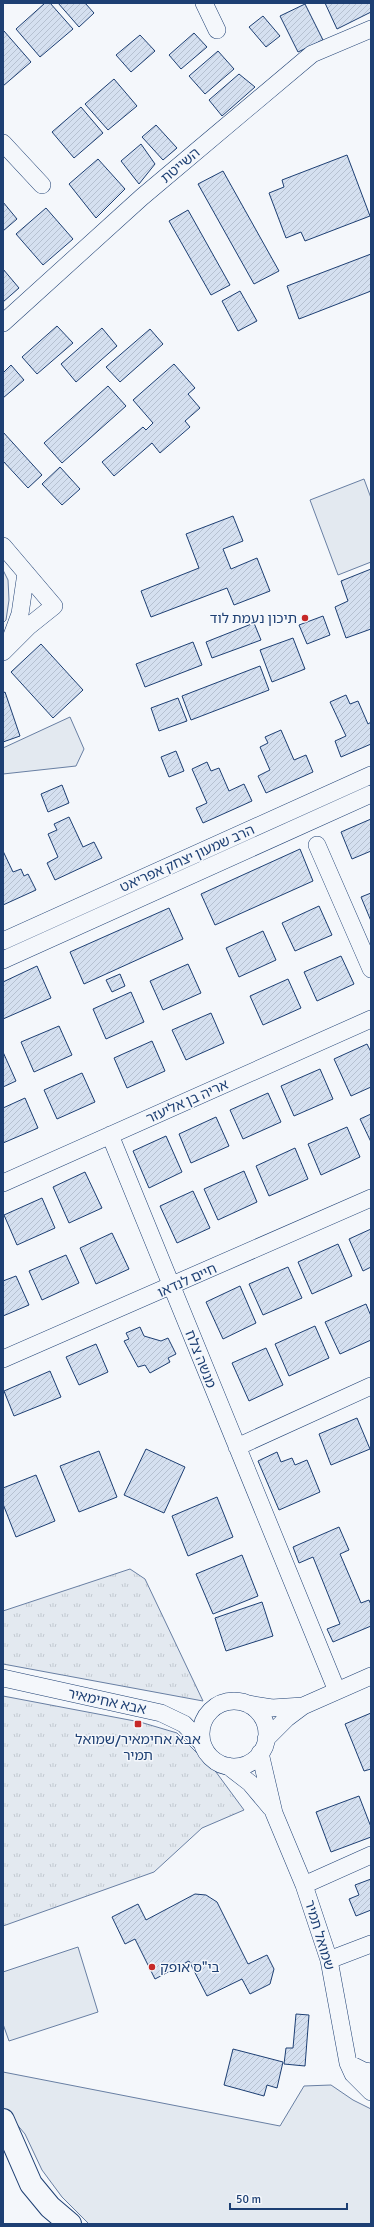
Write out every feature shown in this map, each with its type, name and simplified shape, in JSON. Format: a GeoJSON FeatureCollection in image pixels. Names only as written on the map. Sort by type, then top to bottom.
{"type":"FeatureCollection","features":[{"type":"Feature","properties":{"kind":"highway"},"geometry":{"type":"LineString","coordinates":[[3,2120],[31,2184],[50,2207],[70,2224]]}},
{"type":"Feature","properties":{"kind":"street"},"geometry":{"type":"LineString","coordinates":[[204,3],[217,30]]}},
{"type":"Feature","properties":{"kind":"street","name":"השייטת"},"geometry":{"type":"LineString","coordinates":[[3,324],[142,197],[312,54],[371,29]]}},
{"type":"Feature","properties":{"kind":"street"},"geometry":{"type":"LineString","coordinates":[[3,143],[42,185]]}},
{"type":"Feature","properties":{"kind":"street"},"geometry":{"type":"LineString","coordinates":[[3,546],[54,606],[29,626],[3,652]]}},
{"type":"Feature","properties":{"kind":"street"},"geometry":{"type":"LineString","coordinates":[[3,652],[16,631],[24,597],[26,574]]}},
{"type":"Feature","properties":{"kind":"street","name":"הרב שמעון יצחק אפריאט"},"geometry":{"type":"LineString","coordinates":[[3,941],[371,774]]}},
{"type":"Feature","properties":{"kind":"street","name":"הרב שמעון יצחק אפריאט"},"geometry":{"type":"LineString","coordinates":[[3,960],[371,794]]}},
{"type":"Feature","properties":{"kind":"street"},"geometry":{"type":"LineString","coordinates":[[317,845],[371,969]]}},
{"type":"Feature","properties":{"kind":"street","name":"אריה בן אליעזר"},"geometry":{"type":"LineString","coordinates":[[3,1183],[371,1019]]}},
{"type":"Feature","properties":{"kind":"street","name":"מנשה צלח"},"geometry":{"type":"LineString","coordinates":[[110,1135],[336,1691]]}},
{"type":"Feature","properties":{"kind":"street","name":"חיים לנדאו"},"geometry":{"type":"LineString","coordinates":[[3,1359],[172,1287],[371,1198]]}},
{"type":"Feature","properties":{"kind":"street"},"geometry":{"type":"LineString","coordinates":[[237,1448],[371,1386]]}},
{"type":"Feature","properties":{"kind":"street"},"geometry":{"type":"LineString","coordinates":[[217,1706],[209,1713],[203,1722],[201,1732],[202,1743],[212,1758],[228,1766],[246,1764],[303,1706],[371,1676]]}},
{"type":"Feature","properties":{"kind":"street","name":"אבא אחימאיר"},"geometry":{"type":"LineString","coordinates":[[3,1678],[161,1713],[184,1724],[197,1735],[202,1743]]}},
{"type":"Feature","properties":{"kind":"street"},"geometry":{"type":"LineString","coordinates":[[161,1713],[192,1714],[232,1701],[272,1708],[303,1706]]}},
{"type":"Feature","properties":{"kind":"street"},"geometry":{"type":"LineString","coordinates":[[248,1704],[257,1710],[263,1719],[266,1728],[263,1746]]}},
{"type":"Feature","properties":{"kind":"street","name":"שמואל תמיר"},"geometry":{"type":"LineString","coordinates":[[263,1746],[274,1813],[304,1885],[329,1960],[348,2063]]}},
{"type":"Feature","properties":{"kind":"street","name":"שמואל תמיר"},"geometry":{"type":"LineString","coordinates":[[228,1766],[255,1788],[274,1813]]}},
{"type":"Feature","properties":{"kind":"street"},"geometry":{"type":"LineString","coordinates":[[304,1885],[371,1855]]}},
{"type":"Feature","properties":{"kind":"street"},"geometry":{"type":"LineString","coordinates":[[329,1960],[371,1944]]}},
{"type":"Feature","properties":{"kind":"street"},"geometry":{"type":"LineString","coordinates":[[348,2063],[364,2071],[371,2072]]}},
{"type":"Feature","properties":{"kind":"street"},"geometry":{"type":"LineString","coordinates":[[348,2063],[353,2074],[371,2092]]}},
{"type":"Feature","properties":{"kind":"green space"},"geometry":{"type":"Polygon","coordinates":[[[364,479],[371,498],[371,562],[338,575],[310,500],[364,479]]]}},
{"type":"Feature","properties":{"kind":"green space"},"geometry":{"type":"Polygon","coordinates":[[[70,717],[84,749],[76,766],[3,774],[3,748],[70,717]]]}},
{"type":"Feature","properties":{"kind":"green space"},"geometry":{"type":"Polygon","coordinates":[[[130,1569],[145,1579],[203,1701],[3,1664],[3,1611],[130,1569]]]}},
{"type":"Feature","properties":{"kind":"green space"},"geometry":{"type":"Polygon","coordinates":[[[3,1696],[140,1722],[177,1733],[216,1772],[244,1810],[202,1828],[154,1872],[3,1926],[3,1696]]]}},
{"type":"Feature","properties":{"kind":"green space"},"geometry":{"type":"Polygon","coordinates":[[[78,1947],[98,2012],[9,2041],[3,2024],[3,1972],[78,1947]]]}},
{"type":"Feature","properties":{"kind":"green space"},"geometry":{"type":"Polygon","coordinates":[[[3,2072],[280,2126],[304,2086],[331,2085],[353,2100],[371,2109],[371,2224],[89,2224],[62,2197],[42,2170],[25,2134],[3,2108],[3,2072]]]}},
{"type":"Feature","properties":{"kind":"shaded area"},"geometry":{"type":"Polygon","coordinates":[[[3,570],[8,580],[9,600],[6,620],[3,623],[3,570]]]}},
{"type":"Feature","properties":{"kind":"building"},"geometry":{"type":"Polygon","coordinates":[[[45,3],[50,3],[73,29],[40,57],[16,29],[45,3]]]}},
{"type":"Feature","properties":{"kind":"building"},"geometry":{"type":"Polygon","coordinates":[[[58,3],[85,3],[94,13],[79,27],[58,3]]]}},
{"type":"Feature","properties":{"kind":"building"},"geometry":{"type":"Polygon","coordinates":[[[325,3],[371,3],[371,12],[337,29],[325,3]]]}},
{"type":"Feature","properties":{"kind":"building"},"geometry":{"type":"Polygon","coordinates":[[[305,4],[323,40],[298,52],[280,16],[305,4]]]}},
{"type":"Feature","properties":{"kind":"building"},"geometry":{"type":"Polygon","coordinates":[[[263,16],[280,36],[266,47],[249,27],[263,16]]]}},
{"type":"Feature","properties":{"kind":"building"},"geometry":{"type":"Polygon","coordinates":[[[4,31],[31,62],[3,86],[3,32],[4,31]]]}},
{"type":"Feature","properties":{"kind":"building"},"geometry":{"type":"Polygon","coordinates":[[[194,33],[207,47],[181,69],[169,55],[194,33]]]}},
{"type":"Feature","properties":{"kind":"building"},"geometry":{"type":"Polygon","coordinates":[[[140,35],[155,51],[131,72],[116,55],[140,35]]]}},
{"type":"Feature","properties":{"kind":"building"},"geometry":{"type":"Polygon","coordinates":[[[218,51],[234,69],[205,94],[189,76],[218,51]]]}},
{"type":"Feature","properties":{"kind":"building"},"geometry":{"type":"Polygon","coordinates":[[[239,74],[255,87],[222,116],[209,100],[239,74]]]}},
{"type":"Feature","properties":{"kind":"building"},"geometry":{"type":"Polygon","coordinates":[[[114,79],[137,106],[108,130],[85,104],[114,79]]]}},
{"type":"Feature","properties":{"kind":"building"},"geometry":{"type":"Polygon","coordinates":[[[81,107],[103,133],[74,158],[52,132],[81,107]]]}},
{"type":"Feature","properties":{"kind":"building"},"geometry":{"type":"Polygon","coordinates":[[[156,125],[177,148],[163,160],[142,137],[156,125]]]}},
{"type":"Feature","properties":{"kind":"building"},"geometry":{"type":"Polygon","coordinates":[[[141,144],[155,164],[139,184],[121,161],[141,144]]]}},
{"type":"Feature","properties":{"kind":"building"},"geometry":{"type":"Polygon","coordinates":[[[347,155],[370,216],[305,241],[301,232],[286,238],[269,193],[284,187],[282,180],[347,155]]]}},
{"type":"Feature","properties":{"kind":"building"},"geometry":{"type":"Polygon","coordinates":[[[98,159],[125,189],[96,218],[69,184],[98,159]]]}},
{"type":"Feature","properties":{"kind":"building"},"geometry":{"type":"Polygon","coordinates":[[[223,171],[279,271],[254,284],[198,184],[223,171]]]}},
{"type":"Feature","properties":{"kind":"building"},"geometry":{"type":"Polygon","coordinates":[[[3,202],[17,219],[3,231],[3,202]]]}},
{"type":"Feature","properties":{"kind":"building"},"geometry":{"type":"Polygon","coordinates":[[[46,208],[73,239],[43,265],[16,234],[46,208]]]}},
{"type":"Feature","properties":{"kind":"building"},"geometry":{"type":"Polygon","coordinates":[[[188,210],[230,285],[211,295],[169,221],[188,210]]]}},
{"type":"Feature","properties":{"kind":"building"},"geometry":{"type":"Polygon","coordinates":[[[371,254],[371,291],[299,319],[287,286],[371,254]]]}},
{"type":"Feature","properties":{"kind":"building"},"geometry":{"type":"Polygon","coordinates":[[[3,269],[19,288],[3,302],[3,269]]]}},
{"type":"Feature","properties":{"kind":"building"},"geometry":{"type":"Polygon","coordinates":[[[240,291],[257,321],[238,331],[222,301],[240,291]]]}},
{"type":"Feature","properties":{"kind":"building"},"geometry":{"type":"Polygon","coordinates":[[[57,326],[73,343],[37,374],[22,357],[57,326]]]}},
{"type":"Feature","properties":{"kind":"building"},"geometry":{"type":"Polygon","coordinates":[[[102,328],[117,346],[76,382],[61,364],[102,328]]]}},
{"type":"Feature","properties":{"kind":"building"},"geometry":{"type":"Polygon","coordinates":[[[150,329],[163,344],[120,382],[106,367],[150,329]]]}},
{"type":"Feature","properties":{"kind":"building"},"geometry":{"type":"Polygon","coordinates":[[[174,364],[195,388],[188,394],[200,408],[185,421],[190,427],[160,453],[152,443],[114,476],[102,462],[143,427],[146,430],[153,423],[133,400],[174,364]]]}},
{"type":"Feature","properties":{"kind":"building"},"geometry":{"type":"Polygon","coordinates":[[[11,365],[24,380],[3,398],[3,373],[11,365]]]}},
{"type":"Feature","properties":{"kind":"building"},"geometry":{"type":"Polygon","coordinates":[[[108,386],[126,406],[62,463],[44,443],[108,386]]]}},
{"type":"Feature","properties":{"kind":"building"},"geometry":{"type":"Polygon","coordinates":[[[3,432],[42,475],[28,488],[3,461],[3,432]]]}},
{"type":"Feature","properties":{"kind":"building"},"geometry":{"type":"Polygon","coordinates":[[[60,467],[80,489],[62,505],[42,484],[60,467]]]}},
{"type":"Feature","properties":{"kind":"building"},"geometry":{"type":"Polygon","coordinates":[[[233,516],[243,541],[223,549],[231,569],[257,558],[270,591],[234,605],[227,588],[151,617],[141,591],[199,568],[186,534],[233,516]]]}},
{"type":"Feature","properties":{"kind":"building"},"geometry":{"type":"Polygon","coordinates":[[[371,569],[371,629],[346,638],[335,607],[348,601],[341,581],[371,569]]]}},
{"type":"Feature","properties":{"kind":"building"},"geometry":{"type":"Polygon","coordinates":[[[323,616],[330,635],[307,644],[299,625],[323,616]]]}},
{"type":"Feature","properties":{"kind":"building"},"geometry":{"type":"Polygon","coordinates":[[[254,623],[261,640],[212,658],[206,642],[254,623]]]}},
{"type":"Feature","properties":{"kind":"building"},"geometry":{"type":"Polygon","coordinates":[[[293,638],[305,669],[272,682],[260,650],[293,638]]]}},
{"type":"Feature","properties":{"kind":"building"},"geometry":{"type":"Polygon","coordinates":[[[193,642],[202,665],[145,687],[136,664],[193,642]]]}},
{"type":"Feature","properties":{"kind":"building"},"geometry":{"type":"Polygon","coordinates":[[[41,644],[83,690],[53,718],[11,672],[41,644]]]}},
{"type":"Feature","properties":{"kind":"building"},"geometry":{"type":"Polygon","coordinates":[[[260,666],[269,690],[191,720],[182,696],[260,666]]]}},
{"type":"Feature","properties":{"kind":"building"},"geometry":{"type":"Polygon","coordinates":[[[5,692],[20,736],[3,742],[3,693],[5,692]]]}},
{"type":"Feature","properties":{"kind":"building"},"geometry":{"type":"Polygon","coordinates":[[[346,695],[350,704],[358,701],[368,724],[371,722],[371,744],[341,757],[335,741],[346,736],[330,702],[346,695]]]}},
{"type":"Feature","properties":{"kind":"building"},"geometry":{"type":"Polygon","coordinates":[[[178,698],[187,721],[159,731],[151,708],[178,698]]]}},
{"type":"Feature","properties":{"kind":"building"},"geometry":{"type":"Polygon","coordinates":[[[281,730],[294,760],[306,755],[313,772],[266,793],[258,776],[270,770],[260,747],[268,743],[265,737],[281,730]]]}},
{"type":"Feature","properties":{"kind":"building"},"geometry":{"type":"Polygon","coordinates":[[[176,751],[184,771],[169,777],[161,757],[176,751]]]}},
{"type":"Feature","properties":{"kind":"building"},"geometry":{"type":"Polygon","coordinates":[[[207,762],[211,771],[219,768],[229,791],[244,784],[252,801],[203,823],[196,808],[207,803],[192,769],[207,762]]]}},
{"type":"Feature","properties":{"kind":"building"},"geometry":{"type":"Polygon","coordinates":[[[62,785],[69,803],[48,812],[41,794],[62,785]]]}},
{"type":"Feature","properties":{"kind":"building"},"geometry":{"type":"Polygon","coordinates":[[[69,817],[83,847],[94,842],[102,858],[55,880],[47,863],[58,857],[48,834],[57,830],[54,824],[69,817]]]}},
{"type":"Feature","properties":{"kind":"building"},"geometry":{"type":"Polygon","coordinates":[[[371,819],[371,851],[352,859],[341,832],[371,819]]]}},
{"type":"Feature","properties":{"kind":"building"},"geometry":{"type":"Polygon","coordinates":[[[300,849],[313,881],[215,925],[201,894],[300,849]]]}},
{"type":"Feature","properties":{"kind":"building"},"geometry":{"type":"Polygon","coordinates":[[[3,851],[13,872],[21,869],[24,876],[28,874],[36,890],[3,905],[3,851]]]}},
{"type":"Feature","properties":{"kind":"building"},"geometry":{"type":"Polygon","coordinates":[[[371,893],[371,921],[361,897],[371,893]]]}},
{"type":"Feature","properties":{"kind":"building"},"geometry":{"type":"Polygon","coordinates":[[[319,906],[332,935],[295,951],[282,923],[319,906]]]}},
{"type":"Feature","properties":{"kind":"building"},"geometry":{"type":"Polygon","coordinates":[[[169,908],[183,939],[84,984],[70,952],[169,908]]]}},
{"type":"Feature","properties":{"kind":"building"},"geometry":{"type":"Polygon","coordinates":[[[263,931],[276,960],[239,977],[226,948],[263,931]]]}},
{"type":"Feature","properties":{"kind":"building"},"geometry":{"type":"Polygon","coordinates":[[[341,956],[354,984],[317,1001],[304,972],[341,956]]]}},
{"type":"Feature","properties":{"kind":"building"},"geometry":{"type":"Polygon","coordinates":[[[188,964],[201,993],[163,1010],[150,981],[188,964]]]}},
{"type":"Feature","properties":{"kind":"building"},"geometry":{"type":"Polygon","coordinates":[[[37,966],[51,998],[3,1019],[3,982],[37,966]]]}},
{"type":"Feature","properties":{"kind":"building"},"geometry":{"type":"Polygon","coordinates":[[[120,974],[125,986],[112,992],[106,980],[120,974]]]}},
{"type":"Feature","properties":{"kind":"building"},"geometry":{"type":"Polygon","coordinates":[[[288,979],[301,1008],[263,1025],[250,996],[288,979]]]}},
{"type":"Feature","properties":{"kind":"building"},"geometry":{"type":"Polygon","coordinates":[[[131,992],[144,1022],[106,1039],[93,1009],[131,992]]]}},
{"type":"Feature","properties":{"kind":"building"},"geometry":{"type":"Polygon","coordinates":[[[211,1013],[224,1043],[186,1060],[172,1030],[211,1013]]]}},
{"type":"Feature","properties":{"kind":"building"},"geometry":{"type":"Polygon","coordinates":[[[59,1026],[72,1055],[34,1072],[21,1042],[59,1026]]]}},
{"type":"Feature","properties":{"kind":"building"},"geometry":{"type":"Polygon","coordinates":[[[152,1041],[165,1071],[127,1088],[114,1058],[152,1041]]]}},
{"type":"Feature","properties":{"kind":"building"},"geometry":{"type":"Polygon","coordinates":[[[367,1044],[371,1052],[371,1087],[351,1096],[334,1059],[367,1044]]]}},
{"type":"Feature","properties":{"kind":"building"},"geometry":{"type":"Polygon","coordinates":[[[3,1052],[16,1081],[3,1087],[3,1052]]]}},
{"type":"Feature","properties":{"kind":"building"},"geometry":{"type":"Polygon","coordinates":[[[320,1069],[333,1099],[294,1116],[281,1086],[320,1069]]]}},
{"type":"Feature","properties":{"kind":"building"},"geometry":{"type":"Polygon","coordinates":[[[82,1073],[95,1102],[57,1119],[44,1090],[82,1073]]]}},
{"type":"Feature","properties":{"kind":"building"},"geometry":{"type":"Polygon","coordinates":[[[268,1093],[281,1122],[243,1139],[230,1110],[268,1093]]]}},
{"type":"Feature","properties":{"kind":"building"},"geometry":{"type":"Polygon","coordinates":[[[25,1098],[38,1128],[3,1143],[3,1108],[25,1098]]]}},
{"type":"Feature","properties":{"kind":"building"},"geometry":{"type":"Polygon","coordinates":[[[371,1114],[371,1142],[360,1119],[371,1114]]]}},
{"type":"Feature","properties":{"kind":"building"},"geometry":{"type":"Polygon","coordinates":[[[216,1117],[229,1146],[191,1163],[179,1134],[216,1117]]]}},
{"type":"Feature","properties":{"kind":"building"},"geometry":{"type":"Polygon","coordinates":[[[347,1127],[360,1157],[321,1175],[308,1144],[347,1127]]]}},
{"type":"Feature","properties":{"kind":"building"},"geometry":{"type":"Polygon","coordinates":[[[166,1136],[182,1172],[149,1188],[133,1151],[166,1136]]]}},
{"type":"Feature","properties":{"kind":"building"},"geometry":{"type":"Polygon","coordinates":[[[295,1148],[308,1179],[269,1196],[256,1166],[295,1148]]]}},
{"type":"Feature","properties":{"kind":"building"},"geometry":{"type":"Polygon","coordinates":[[[244,1171],[257,1202],[218,1220],[204,1189],[244,1171]]]}},
{"type":"Feature","properties":{"kind":"building"},"geometry":{"type":"Polygon","coordinates":[[[85,1172],[102,1208],[69,1223],[53,1187],[85,1172]]]}},
{"type":"Feature","properties":{"kind":"building"},"geometry":{"type":"Polygon","coordinates":[[[193,1191],[210,1228],[177,1243],[160,1206],[193,1191]]]}},
{"type":"Feature","properties":{"kind":"building"},"geometry":{"type":"Polygon","coordinates":[[[42,1198],[55,1228],[17,1245],[4,1215],[42,1198]]]}},
{"type":"Feature","properties":{"kind":"building"},"geometry":{"type":"Polygon","coordinates":[[[371,1229],[371,1267],[363,1271],[349,1239],[371,1229]]]}},
{"type":"Feature","properties":{"kind":"building"},"geometry":{"type":"Polygon","coordinates":[[[112,1233],[129,1269],[96,1284],[80,1248],[112,1233]]]}},
{"type":"Feature","properties":{"kind":"building"},"geometry":{"type":"Polygon","coordinates":[[[338,1244],[352,1276],[312,1294],[298,1262],[338,1244]]]}},
{"type":"Feature","properties":{"kind":"building"},"geometry":{"type":"Polygon","coordinates":[[[66,1255],[79,1283],[42,1300],[29,1271],[66,1255]]]}},
{"type":"Feature","properties":{"kind":"building"},"geometry":{"type":"Polygon","coordinates":[[[288,1267],[302,1298],[263,1315],[249,1284],[288,1267]]]}},
{"type":"Feature","properties":{"kind":"building"},"geometry":{"type":"Polygon","coordinates":[[[16,1276],[29,1305],[3,1316],[3,1281],[16,1276]]]}},
{"type":"Feature","properties":{"kind":"building"},"geometry":{"type":"Polygon","coordinates":[[[240,1286],[256,1323],[223,1339],[206,1302],[240,1286]]]}},
{"type":"Feature","properties":{"kind":"building"},"geometry":{"type":"Polygon","coordinates":[[[366,1304],[371,1316],[371,1340],[340,1354],[325,1322],[366,1304]]]}},
{"type":"Feature","properties":{"kind":"building"},"geometry":{"type":"Polygon","coordinates":[[[315,1326],[329,1358],[289,1376],[275,1344],[315,1326]]]}},
{"type":"Feature","properties":{"kind":"building"},"geometry":{"type":"Polygon","coordinates":[[[140,1327],[144,1336],[161,1341],[168,1338],[176,1354],[168,1358],[170,1362],[150,1373],[145,1365],[138,1367],[124,1341],[129,1339],[126,1333],[140,1327]]]}},
{"type":"Feature","properties":{"kind":"building"},"geometry":{"type":"Polygon","coordinates":[[[96,1344],[108,1372],[79,1385],[66,1357],[96,1344]]]}},
{"type":"Feature","properties":{"kind":"building"},"geometry":{"type":"Polygon","coordinates":[[[266,1348],[283,1385],[249,1401],[232,1363],[266,1348]]]}},
{"type":"Feature","properties":{"kind":"building"},"geometry":{"type":"Polygon","coordinates":[[[50,1371],[61,1397],[14,1416],[4,1391],[50,1371]]]}},
{"type":"Feature","properties":{"kind":"building"},"geometry":{"type":"Polygon","coordinates":[[[357,1418],[370,1449],[331,1465],[319,1434],[357,1418]]]}},
{"type":"Feature","properties":{"kind":"building"},"geometry":{"type":"Polygon","coordinates":[[[146,1449],[185,1467],[164,1513],[124,1495],[146,1449]]]}},
{"type":"Feature","properties":{"kind":"building"},"geometry":{"type":"Polygon","coordinates":[[[99,1451],[117,1497],[79,1512],[60,1466],[99,1451]]]}},
{"type":"Feature","properties":{"kind":"building"},"geometry":{"type":"Polygon","coordinates":[[[277,1452],[281,1462],[292,1458],[295,1465],[307,1460],[320,1492],[279,1510],[258,1461],[277,1452]]]}},
{"type":"Feature","properties":{"kind":"building"},"geometry":{"type":"Polygon","coordinates":[[[36,1475],[55,1521],[16,1537],[3,1504],[3,1488],[36,1475]]]}},
{"type":"Feature","properties":{"kind":"building"},"geometry":{"type":"Polygon","coordinates":[[[217,1497],[233,1537],[188,1556],[172,1516],[217,1497]]]}},
{"type":"Feature","properties":{"kind":"building"},"geometry":{"type":"Polygon","coordinates":[[[339,1527],[349,1550],[340,1554],[361,1603],[369,1600],[371,1605],[371,1626],[333,1642],[327,1629],[340,1624],[313,1557],[299,1563],[293,1547],[339,1527]]]}},
{"type":"Feature","properties":{"kind":"building"},"geometry":{"type":"Polygon","coordinates":[[[242,1555],[258,1596],[213,1614],[196,1574],[242,1555]]]}},
{"type":"Feature","properties":{"kind":"building"},"geometry":{"type":"Polygon","coordinates":[[[262,1602],[273,1636],[226,1651],[215,1618],[262,1602]]]}},
{"type":"Feature","properties":{"kind":"building"},"geometry":{"type":"Polygon","coordinates":[[[371,1713],[371,1769],[364,1771],[345,1724],[371,1713]]]}},
{"type":"Feature","properties":{"kind":"building"},"geometry":{"type":"Polygon","coordinates":[[[359,1796],[371,1827],[371,1837],[331,1852],[316,1812],[359,1796]]]}},
{"type":"Feature","properties":{"kind":"building"},"geometry":{"type":"Polygon","coordinates":[[[371,1879],[371,1910],[356,1916],[349,1899],[359,1895],[355,1885],[371,1879]]]}},
{"type":"Feature","properties":{"kind":"building"},"geometry":{"type":"Polygon","coordinates":[[[195,1894],[206,1895],[217,1902],[248,1964],[267,1955],[274,1969],[270,1984],[250,1994],[242,1979],[207,1996],[189,1961],[155,1979],[135,1939],[125,1944],[112,1917],[138,1904],[146,1920],[195,1894]]]}},
{"type":"Feature","properties":{"kind":"building"},"geometry":{"type":"Polygon","coordinates":[[[296,2014],[309,2015],[305,2066],[284,2064],[286,2048],[293,2048],[296,2014]]]}},
{"type":"Feature","properties":{"kind":"building"},"geometry":{"type":"Polygon","coordinates":[[[233,2049],[283,2062],[277,2088],[267,2085],[264,2096],[224,2085],[233,2049]]]}},
{"type":"Feature","properties":{"kind":"place","name":"תיכון נעמת לוד"},"geometry":{"type":"Point","coordinates":[305,618]}},
{"type":"Feature","properties":{"kind":"place","name":"אבא אחימאיר/שמואל תמיר"},"geometry":{"type":"Point","coordinates":[138,1724]}},
{"type":"Feature","properties":{"kind":"place","name":"בי\"ס אופק"},"geometry":{"type":"Point","coordinates":[152,1967]}}]}
